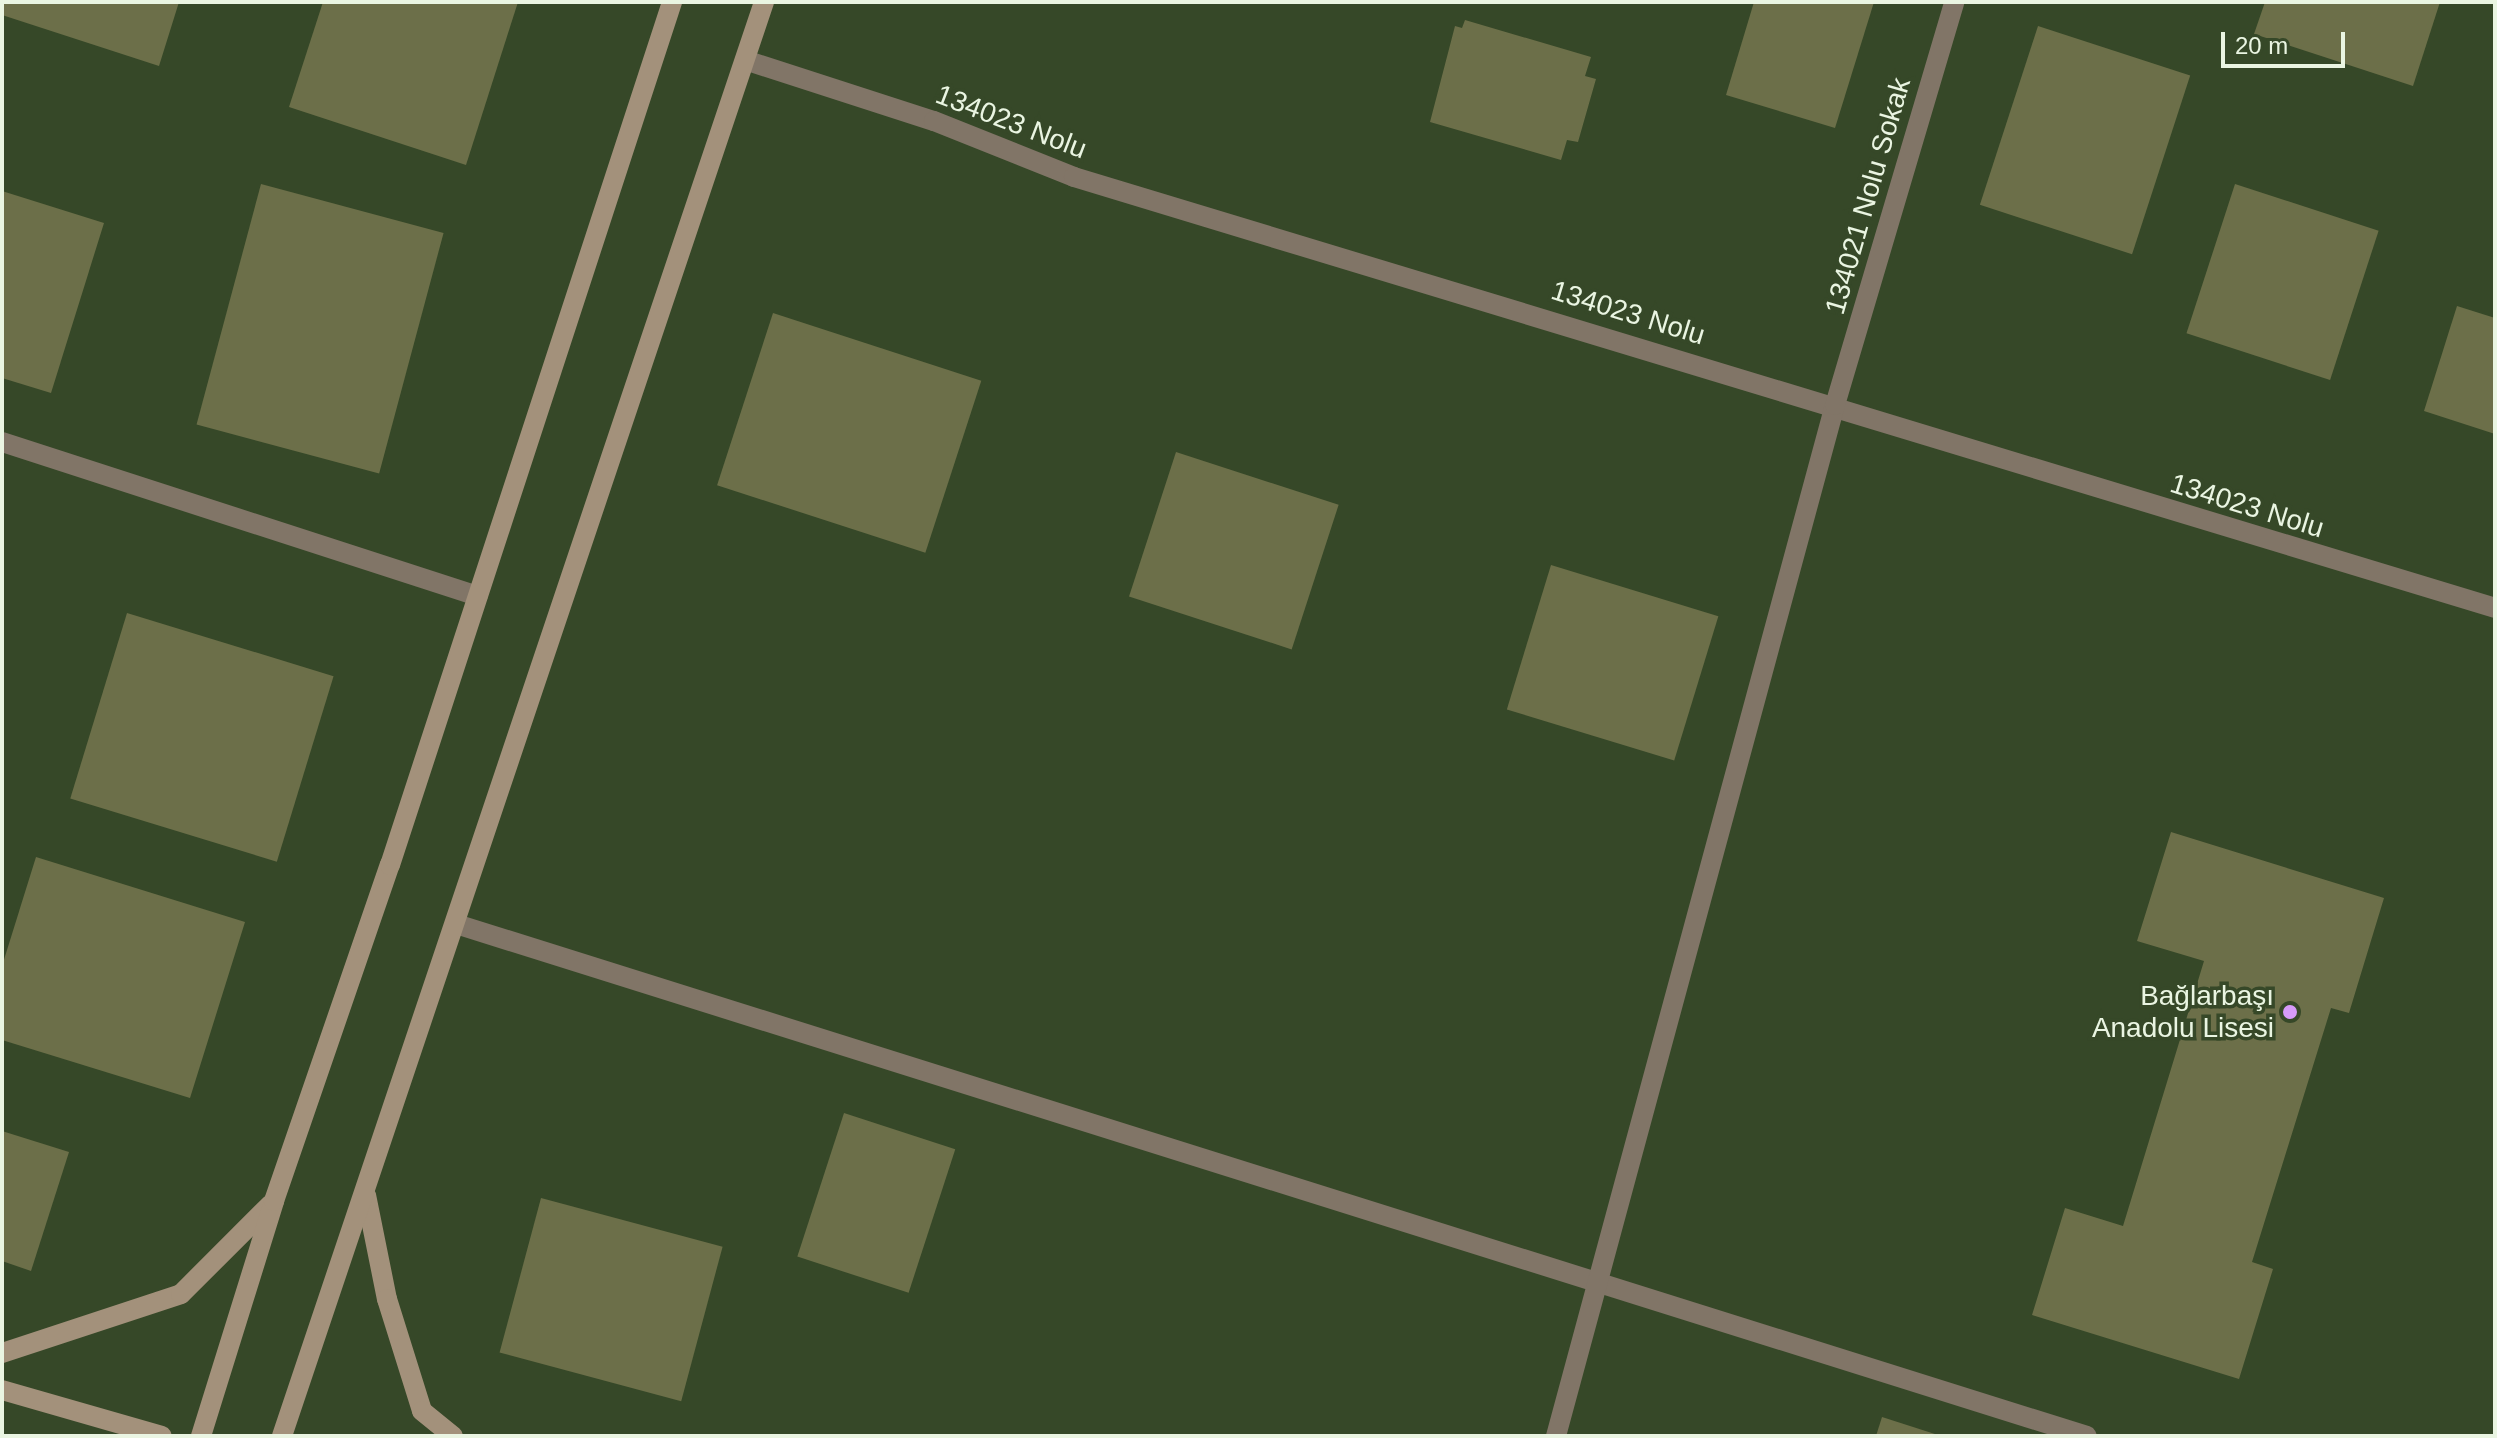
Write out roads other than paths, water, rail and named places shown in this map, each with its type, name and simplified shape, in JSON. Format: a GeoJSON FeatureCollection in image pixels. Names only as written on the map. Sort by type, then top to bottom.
{"type":"FeatureCollection","features":[{"type":"Feature","properties":{"kind":"main road"},"geometry":{"type":"LineString","coordinates":[[201,1436],[274,1201],[478,596],[672,2]]}},
{"type":"Feature","properties":{"kind":"main road"},"geometry":{"type":"LineString","coordinates":[[282,1436],[748,61],[764,2]]}},
{"type":"Feature","properties":{"kind":"main road"},"geometry":{"type":"LineString","coordinates":[[366,1195],[387,1299],[422,1411],[453,1436]]}},
{"type":"Feature","properties":{"kind":"main road"},"geometry":{"type":"LineString","coordinates":[[2,1353],[181,1294],[274,1201]]}},
{"type":"Feature","properties":{"kind":"main road"},"geometry":{"type":"LineString","coordinates":[[2,1390],[162,1436]]}},
{"type":"Feature","properties":{"kind":"street","name":"134021 Nolu Sokak"},"geometry":{"type":"LineString","coordinates":[[1556,1436],[1600,1283],[1835,405],[1954,2]]}},
{"type":"Feature","properties":{"kind":"street","name":"134023 Nolu"},"geometry":{"type":"LineString","coordinates":[[748,61],[934,121],[1074,177],[1835,405],[2322,559],[2495,608]]}},
{"type":"Feature","properties":{"kind":"street"},"geometry":{"type":"LineString","coordinates":[[2,442],[478,596]]}},
{"type":"Feature","properties":{"kind":"street"},"geometry":{"type":"LineString","coordinates":[[456,924],[2087,1436]]}},
{"type":"Feature","properties":{"kind":"place","name":"Bağlarbaşı Anadolu Lisesi"},"geometry":{"type":"Point","coordinates":[2290,1012]}}]}
